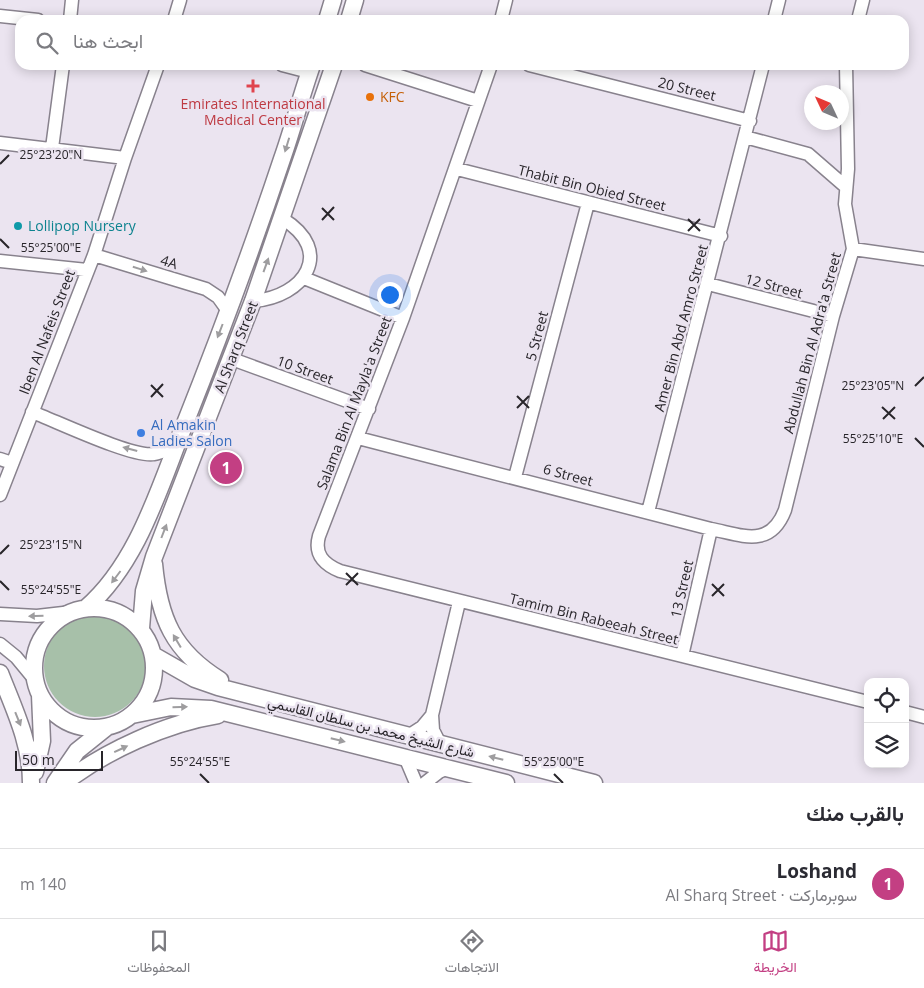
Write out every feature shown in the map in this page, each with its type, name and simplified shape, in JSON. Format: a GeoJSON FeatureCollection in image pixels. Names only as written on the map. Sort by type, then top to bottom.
{"type":"FeatureCollection","features":[{"type":"Feature","properties":{"kind":"main road"},"geometry":{"type":"LineString","coordinates":[[328,15],[333,0]]}},
{"type":"Feature","properties":{"kind":"main road"},"geometry":{"type":"LineString","coordinates":[[350,15],[355,0]]}},
{"type":"Feature","properties":{"kind":"main road","name":"Al Sharq Street"},"geometry":{"type":"LineString","coordinates":[[79,610],[112,582],[122,568],[176,445],[228,311],[282,159],[311,70]]}},
{"type":"Feature","properties":{"kind":"main road","name":"Al Sharq Street"},"geometry":{"type":"LineString","coordinates":[[141,628],[144,591],[154,557],[232,359],[283,219],[332,70]]}},
{"type":"Feature","properties":{"kind":"main road"},"geometry":{"type":"LineString","coordinates":[[154,557],[160,602],[174,638],[194,663],[240,694]]}},
{"type":"Feature","properties":{"kind":"main road"},"geometry":{"type":"LineString","coordinates":[[31,783],[42,742],[35,659],[41,639],[59,618],[79,610],[101,608],[116,611],[129,618],[141,628],[153,655],[153,682],[141,705],[132,715],[108,726],[77,751],[55,783]]}},
{"type":"Feature","properties":{"kind":"main road","name":"شارع الشيخ محمد بن سلطان القاسمي"},"geometry":{"type":"LineString","coordinates":[[153,655],[195,678],[240,694],[594,783]]}},
{"type":"Feature","properties":{"kind":"main road"},"geometry":{"type":"LineString","coordinates":[[0,673],[28,747],[31,783]]}},
{"type":"Feature","properties":{"kind":"main road"},"geometry":{"type":"LineString","coordinates":[[38,688],[48,706],[68,723],[88,727],[108,726]]}},
{"type":"Feature","properties":{"kind":"main road","name":"شارع الشيخ محمد بن سلطان القاسمي"},"geometry":{"type":"LineString","coordinates":[[132,715],[171,707],[191,707],[232,713],[506,783]]}},
{"type":"Feature","properties":{"kind":"main road"},"geometry":{"type":"LineString","coordinates":[[64,783],[101,759],[158,732],[194,720],[232,713]]}},
{"type":"Feature","properties":{"kind":"street"},"geometry":{"type":"LineString","coordinates":[[70,15],[72,0]]}},
{"type":"Feature","properties":{"kind":"street"},"geometry":{"type":"LineString","coordinates":[[176,15],[180,0]]}},
{"type":"Feature","properties":{"kind":"street"},"geometry":{"type":"LineString","coordinates":[[503,15],[506,0]]}},
{"type":"Feature","properties":{"kind":"street"},"geometry":{"type":"LineString","coordinates":[[775,15],[777,0]]}},
{"type":"Feature","properties":{"kind":"street"},"geometry":{"type":"LineString","coordinates":[[859,15],[863,0]]}},
{"type":"Feature","properties":{"kind":"street"},"geometry":{"type":"LineString","coordinates":[[0,16],[15,18]]}},
{"type":"Feature","properties":{"kind":"street"},"geometry":{"type":"LineString","coordinates":[[52,148],[62,70]]}},
{"type":"Feature","properties":{"kind":"street","name":"Iben Al Nafeis Street"},"geometry":{"type":"LineString","coordinates":[[0,495],[6,461],[32,412],[94,255],[125,158],[156,70]]}},
{"type":"Feature","properties":{"kind":"street"},"geometry":{"type":"LineString","coordinates":[[381,70],[478,101]]}},
{"type":"Feature","properties":{"kind":"street","name":"Salama Bin Al Mayla'a Street"},"geometry":{"type":"LineString","coordinates":[[319,554],[317,547],[319,536],[404,318],[457,169],[489,70]]}},
{"type":"Feature","properties":{"kind":"street","name":"20 Street"},"geometry":{"type":"LineString","coordinates":[[549,70],[750,121]]}},
{"type":"Feature","properties":{"kind":"street","name":"Amer Bin Abd Amro Street"},"geometry":{"type":"LineString","coordinates":[[648,512],[762,70]]}},
{"type":"Feature","properties":{"kind":"street","name":"Abdullah Bin Al Adra'a Street"},"geometry":{"type":"LineString","coordinates":[[770,533],[782,519],[785,510],[833,316],[853,250],[845,204],[846,70]]}},
{"type":"Feature","properties":{"kind":"street"},"geometry":{"type":"LineString","coordinates":[[745,137],[808,154],[846,187]]}},
{"type":"Feature","properties":{"kind":"street"},"geometry":{"type":"LineString","coordinates":[[0,143],[125,158]]}},
{"type":"Feature","properties":{"kind":"street","name":"Thabit Bin Obied Street"},"geometry":{"type":"LineString","coordinates":[[457,169],[720,236]]}},
{"type":"Feature","properties":{"kind":"street","name":"5 Street"},"geometry":{"type":"LineString","coordinates":[[515,477],[588,203]]}},
{"type":"Feature","properties":{"kind":"street"},"geometry":{"type":"LineString","coordinates":[[253,301],[285,294],[304,278],[309,266],[306,243],[292,225],[283,219]]}},
{"type":"Feature","properties":{"kind":"street"},"geometry":{"type":"LineString","coordinates":[[853,250],[924,258]]}},
{"type":"Feature","properties":{"kind":"street","name":"4A"},"geometry":{"type":"LineString","coordinates":[[94,255],[206,288],[218,297],[228,311]]}},
{"type":"Feature","properties":{"kind":"street"},"geometry":{"type":"LineString","coordinates":[[0,261],[87,270]]}},
{"type":"Feature","properties":{"kind":"street"},"geometry":{"type":"LineString","coordinates":[[304,278],[404,318]]}},
{"type":"Feature","properties":{"kind":"street","name":"12 Street"},"geometry":{"type":"LineString","coordinates":[[708,284],[833,316]]}},
{"type":"Feature","properties":{"kind":"street","name":"10 Street"},"geometry":{"type":"LineString","coordinates":[[232,359],[369,409]]}},
{"type":"Feature","properties":{"kind":"street"},"geometry":{"type":"LineString","coordinates":[[32,412],[115,446],[146,454],[154,454],[176,445]]}},
{"type":"Feature","properties":{"kind":"street","name":"6 Street"},"geometry":{"type":"LineString","coordinates":[[358,438],[711,529],[757,537],[770,533]]}},
{"type":"Feature","properties":{"kind":"street","name":"13 Street"},"geometry":{"type":"LineString","coordinates":[[682,656],[711,529]]}},
{"type":"Feature","properties":{"kind":"street","name":"Tamim Bin Rabeeah Street"},"geometry":{"type":"LineString","coordinates":[[319,554],[324,562],[340,571],[864,701]]}},
{"type":"Feature","properties":{"kind":"street"},"geometry":{"type":"LineString","coordinates":[[440,744],[433,730],[432,715],[459,602]]}},
{"type":"Feature","properties":{"kind":"street"},"geometry":{"type":"LineString","coordinates":[[0,614],[37,616],[79,610]]}},
{"type":"Feature","properties":{"kind":"street"},"geometry":{"type":"LineString","coordinates":[[0,644],[16,657],[38,688]]}},
{"type":"Feature","properties":{"kind":"street"},"geometry":{"type":"LineString","coordinates":[[909,713],[924,717]]}},
{"type":"Feature","properties":{"kind":"street"},"geometry":{"type":"LineString","coordinates":[[408,736],[422,727],[432,715]]}},
{"type":"Feature","properties":{"kind":"street"},"geometry":{"type":"LineString","coordinates":[[405,757],[416,783]]}},
{"type":"Feature","properties":{"kind":"street"},"geometry":{"type":"LineString","coordinates":[[426,783],[448,768]]}},
{"type":"Feature","properties":{"kind":"green space"},"geometry":{"type":"Polygon","coordinates":[[[95,615],[114,619],[131,630],[142,647],[146,666],[142,685],[131,702],[114,713],[95,717],[76,713],[59,702],[48,685],[44,666],[48,647],[59,630],[76,619],[95,615]]]}},
{"type":"Feature","properties":{"kind":"place","name":"Emirates International Medical Center"},"geometry":{"type":"Point","coordinates":[253,86]}},
{"type":"Feature","properties":{"kind":"place","name":"KFC"},"geometry":{"type":"Point","coordinates":[370,97]}},
{"type":"Feature","properties":{"kind":"place","name":"Lollipop Nursery"},"geometry":{"type":"Point","coordinates":[18,226]}},
{"type":"Feature","properties":{"kind":"place","name":"Al Amakin Ladies Salon"},"geometry":{"type":"Point","coordinates":[141,433]}},
{"type":"Feature","properties":{"kind":"place","name":"Loshand"},"geometry":{"type":"Point","coordinates":[226,468]}}]}
